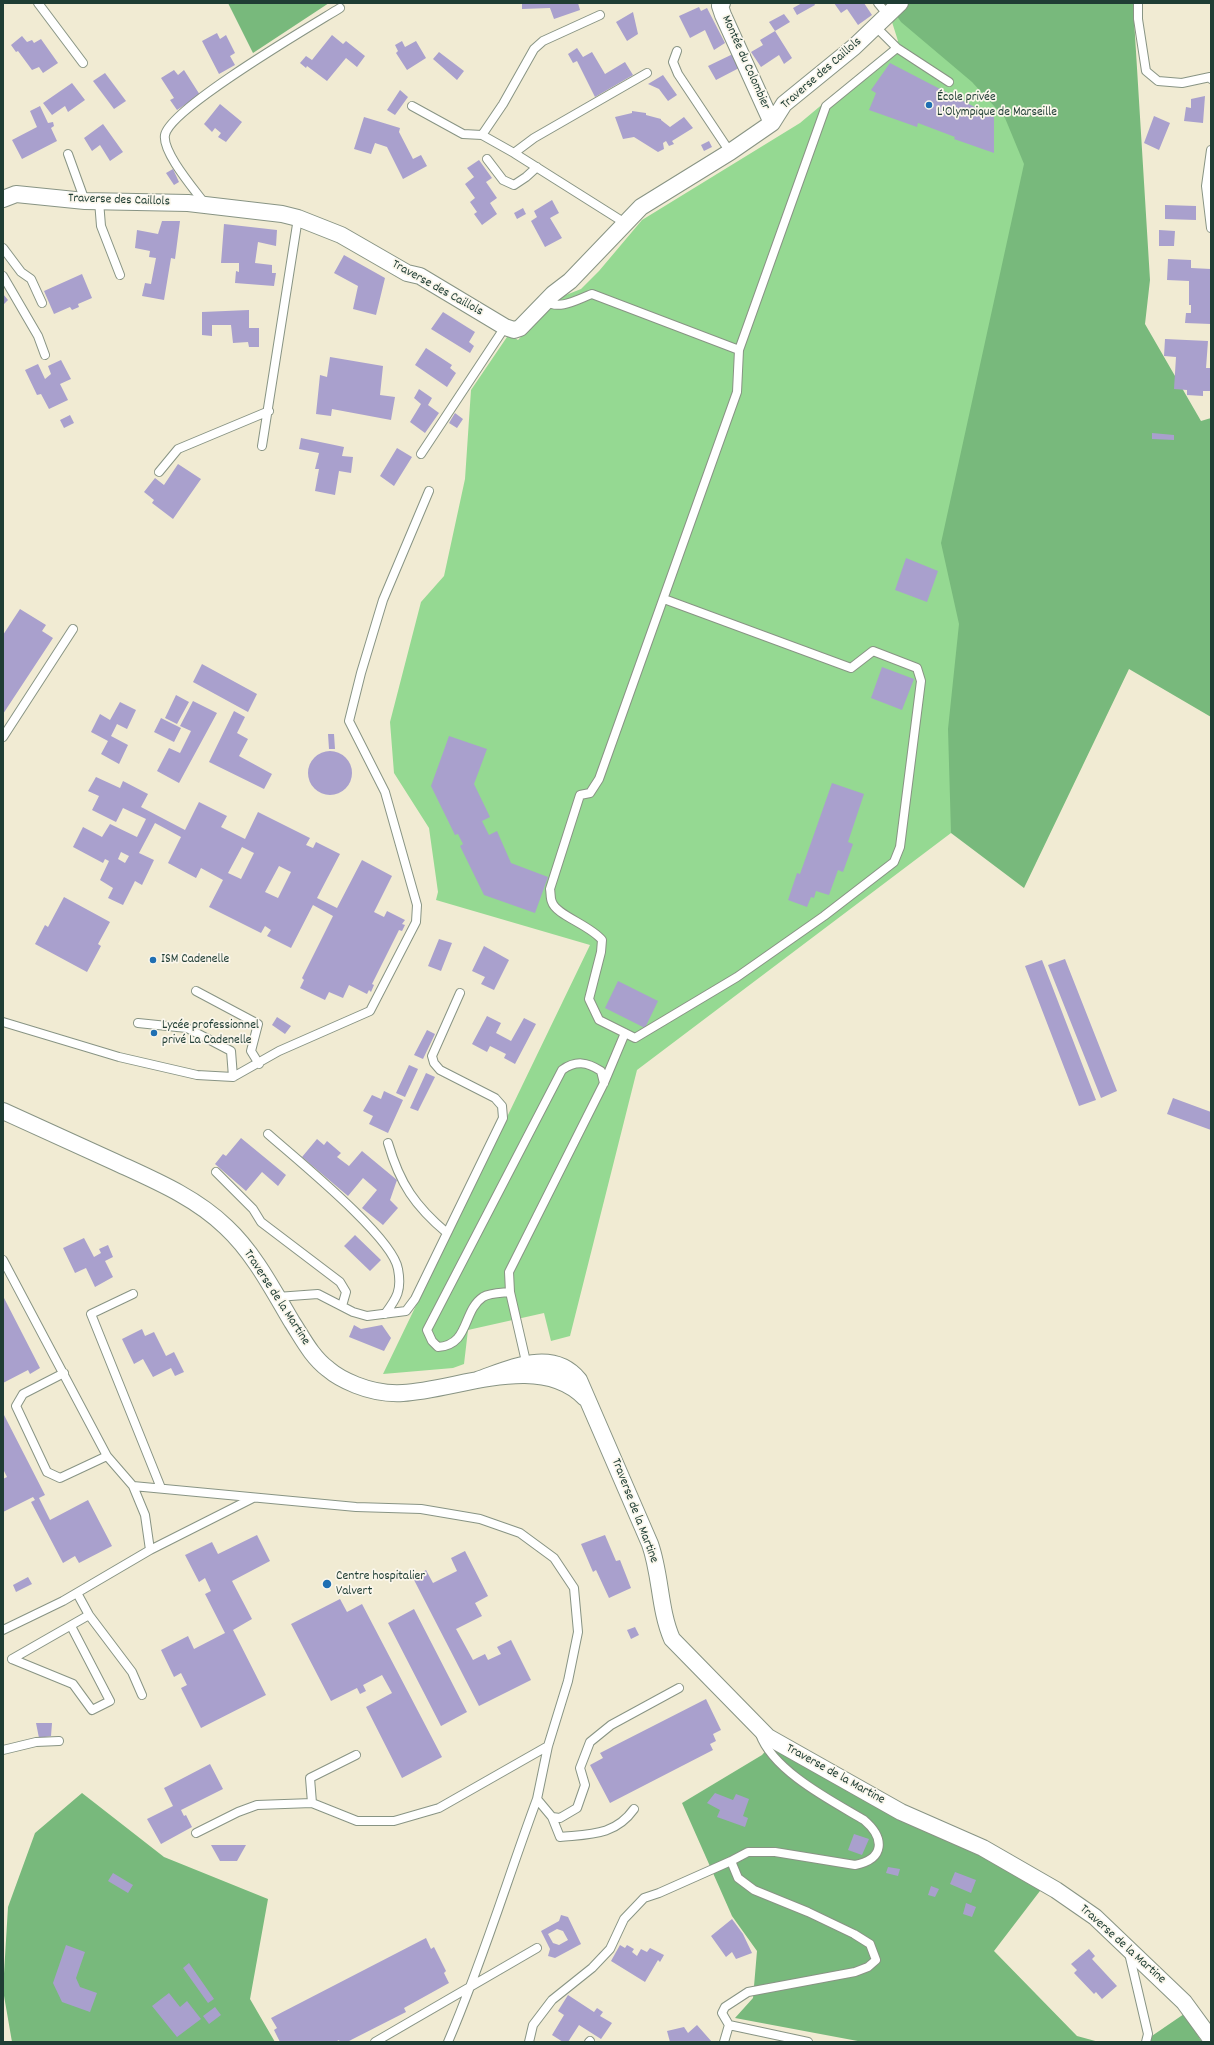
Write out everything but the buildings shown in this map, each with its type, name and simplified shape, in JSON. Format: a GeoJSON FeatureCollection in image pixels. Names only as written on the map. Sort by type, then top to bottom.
{"type":"FeatureCollection","features":[{"type":"Feature","properties":{"kind":"street","name":"Montée du Colombier"},"geometry":{"type":"LineString","coordinates":[[722,3],[720,6],[723,15],[772,123]]}},
{"type":"Feature","properties":{"kind":"street","name":"Traverse des Caillols"},"geometry":{"type":"LineString","coordinates":[[3,199],[16,194],[92,201],[205,204],[282,214],[298,218],[341,235],[407,273],[420,276],[506,327],[514,330],[520,328],[552,294],[570,282],[640,207],[730,152],[772,123],[784,104],[854,47],[875,26],[883,9],[900,3]]}},
{"type":"Feature","properties":{"kind":"street","name":"Traverse de la Martine"},"geometry":{"type":"LineString","coordinates":[[3,1111],[164,1185],[198,1204],[227,1228],[254,1261],[311,1352],[327,1369],[357,1385],[373,1391],[405,1393],[528,1370],[544,1378],[576,1389],[589,1402],[650,1544],[655,1559],[664,1621],[672,1639],[758,1728],[768,1737],[901,1812],[984,1848],[1056,1890],[1095,1917],[1128,1946],[1184,2002],[1211,2039]]}},
{"type":"Feature","properties":{"kind":"lane"},"geometry":{"type":"LineString","coordinates":[[38,3],[83,63]]}},
{"type":"Feature","properties":{"kind":"lane"},"geometry":{"type":"LineString","coordinates":[[1138,3],[1138,19],[1146,70],[1158,81],[1182,83],[1210,77],[1211,79]]}},
{"type":"Feature","properties":{"kind":"lane"},"geometry":{"type":"LineString","coordinates":[[205,204],[167,151],[164,135],[169,125],[216,86],[340,8]]}},
{"type":"Feature","properties":{"kind":"lane"},"geometry":{"type":"LineString","coordinates":[[482,135],[503,104],[534,49],[543,41],[600,15]]}},
{"type":"Feature","properties":{"kind":"lane"},"geometry":{"type":"LineString","coordinates":[[875,26],[897,48],[949,82]]}},
{"type":"Feature","properties":{"kind":"lane"},"geometry":{"type":"LineString","coordinates":[[664,600],[851,668],[873,651],[917,668],[921,681],[900,847],[894,862],[824,916],[737,977],[634,1038],[599,1020],[589,999],[601,952],[602,940],[595,931],[560,912],[552,903],[550,889],[580,795],[590,793],[599,779],[664,600],[737,392],[739,350],[826,106],[897,48]]}},
{"type":"Feature","properties":{"kind":"lane"},"geometry":{"type":"LineString","coordinates":[[677,51],[673,62],[678,74],[730,152]]}},
{"type":"Feature","properties":{"kind":"lane"},"geometry":{"type":"LineString","coordinates":[[514,153],[534,138],[647,73]]}},
{"type":"Feature","properties":{"kind":"lane"},"geometry":{"type":"LineString","coordinates":[[412,106],[463,134],[482,135],[537,167],[625,223]]}},
{"type":"Feature","properties":{"kind":"lane"},"geometry":{"type":"LineString","coordinates":[[1211,150],[1206,186],[1211,228]]}},
{"type":"Feature","properties":{"kind":"lane"},"geometry":{"type":"LineString","coordinates":[[68,154],[92,201],[100,226],[120,275]]}},
{"type":"Feature","properties":{"kind":"lane"},"geometry":{"type":"LineString","coordinates":[[487,159],[503,180],[514,185],[537,167]]}},
{"type":"Feature","properties":{"kind":"lane"},"geometry":{"type":"LineString","coordinates":[[262,446],[269,410],[298,218]]}},
{"type":"Feature","properties":{"kind":"lane"},"geometry":{"type":"LineString","coordinates":[[3,248],[21,272],[31,279],[42,303]]}},
{"type":"Feature","properties":{"kind":"lane"},"geometry":{"type":"LineString","coordinates":[[3,276],[38,336],[45,355]]}},
{"type":"Feature","properties":{"kind":"lane"},"geometry":{"type":"LineString","coordinates":[[546,302],[551,305],[559,306],[592,294],[739,350]]}},
{"type":"Feature","properties":{"kind":"lane"},"geometry":{"type":"LineString","coordinates":[[420,454],[506,327]]}},
{"type":"Feature","properties":{"kind":"lane"},"geometry":{"type":"LineString","coordinates":[[159,472],[178,449],[269,410]]}},
{"type":"Feature","properties":{"kind":"lane"},"geometry":{"type":"LineString","coordinates":[[3,1022],[119,1057],[197,1075],[233,1077],[259,1064],[279,1051],[370,1011],[416,922],[417,904],[385,792],[349,721],[361,673],[383,600],[429,491]]}},
{"type":"Feature","properties":{"kind":"lane"},"geometry":{"type":"LineString","coordinates":[[3,737],[73,629]]}},
{"type":"Feature","properties":{"kind":"lane"},"geometry":{"type":"LineString","coordinates":[[196,991],[258,1024],[251,1051],[259,1064]]}},
{"type":"Feature","properties":{"kind":"lane"},"geometry":{"type":"LineString","coordinates":[[277,1297],[318,1294],[367,1316],[406,1311],[415,1299],[503,1118],[502,1106],[495,1098],[440,1070],[434,1063],[432,1056],[460,993]]}},
{"type":"Feature","properties":{"kind":"lane"},"geometry":{"type":"LineString","coordinates":[[138,1023],[187,1028],[231,1051],[233,1077]]}},
{"type":"Feature","properties":{"kind":"lane"},"geometry":{"type":"LineString","coordinates":[[528,1370],[510,1292],[509,1272],[604,1083],[625,1033]]}},
{"type":"Feature","properties":{"kind":"lane"},"geometry":{"type":"LineString","coordinates":[[510,1292],[485,1296],[477,1302],[457,1341],[449,1346],[438,1346],[432,1341],[428,1330],[562,1070],[571,1063],[588,1063],[601,1071],[604,1083]]}},
{"type":"Feature","properties":{"kind":"lane"},"geometry":{"type":"LineString","coordinates":[[268,1134],[367,1222],[390,1253],[398,1268],[398,1296],[385,1314]]}},
{"type":"Feature","properties":{"kind":"lane"},"geometry":{"type":"LineString","coordinates":[[388,1143],[394,1165],[402,1184],[428,1217],[447,1233]]}},
{"type":"Feature","properties":{"kind":"lane"},"geometry":{"type":"LineString","coordinates":[[216,1172],[254,1209],[261,1222],[340,1282],[346,1292],[342,1306]]}},
{"type":"Feature","properties":{"kind":"lane"},"geometry":{"type":"LineString","coordinates":[[3,1260],[107,1456],[133,1486],[145,1515],[150,1550]]}},
{"type":"Feature","properties":{"kind":"lane"},"geometry":{"type":"LineString","coordinates":[[133,1294],[91,1314],[161,1488]]}},
{"type":"Feature","properties":{"kind":"lane"},"geometry":{"type":"LineString","coordinates":[[64,1373],[23,1394],[16,1406],[37,1454],[47,1472],[60,1478],[107,1456]]}},
{"type":"Feature","properties":{"kind":"lane"},"geometry":{"type":"LineString","coordinates":[[133,1486],[356,1507],[421,1509],[480,1519],[520,1533],[554,1558],[574,1588],[578,1632],[568,1681],[548,1746],[537,1800],[496,1911],[472,1985],[448,2042]]}},
{"type":"Feature","properties":{"kind":"lane"},"geometry":{"type":"LineString","coordinates":[[3,1630],[77,1593],[150,1550],[253,1498]]}},
{"type":"Feature","properties":{"kind":"lane"},"geometry":{"type":"LineString","coordinates":[[77,1593],[89,1615],[132,1672],[142,1695]]}},
{"type":"Feature","properties":{"kind":"lane"},"geometry":{"type":"LineString","coordinates":[[71,1626],[110,1700],[92,1710],[73,1684],[12,1659],[89,1615]]}},
{"type":"Feature","properties":{"kind":"lane"},"geometry":{"type":"LineString","coordinates":[[552,1817],[560,1818],[577,1808],[584,1785],[580,1768],[590,1742],[611,1725],[679,1688]]}},
{"type":"Feature","properties":{"kind":"lane"},"geometry":{"type":"LineString","coordinates":[[529,2042],[533,2025],[552,2000],[592,1968],[610,1949],[624,1919],[644,1898],[659,1893],[748,1852],[775,1852],[855,1865],[868,1862],[877,1853],[879,1840],[873,1828],[864,1820],[794,1777],[763,1742],[758,1728]]}},
{"type":"Feature","properties":{"kind":"lane"},"geometry":{"type":"LineString","coordinates":[[3,1750],[36,1742],[59,1741]]}},
{"type":"Feature","properties":{"kind":"lane"},"geometry":{"type":"LineString","coordinates":[[196,1833],[238,1812],[257,1805],[312,1803],[357,1821],[394,1821],[439,1808],[548,1746]]}},
{"type":"Feature","properties":{"kind":"lane"},"geometry":{"type":"LineString","coordinates":[[312,1803],[310,1778],[356,1755]]}},
{"type":"Feature","properties":{"kind":"lane"},"geometry":{"type":"LineString","coordinates":[[537,1800],[552,1817],[560,1837],[606,1832],[626,1820],[634,1809]]}},
{"type":"Feature","properties":{"kind":"lane"},"geometry":{"type":"LineString","coordinates":[[724,2042],[729,2026],[722,2013],[725,2007],[748,1992],[855,1972],[868,1967],[876,1960],[870,1944],[854,1934],[808,1912],[754,1890],[738,1878],[731,1861]]}},
{"type":"Feature","properties":{"kind":"lane"},"geometry":{"type":"LineString","coordinates":[[1128,1946],[1148,2034],[1146,2042]]}},
{"type":"Feature","properties":{"kind":"lane"},"geometry":{"type":"LineString","coordinates":[[375,2042],[537,1948]]}},
{"type":"Feature","properties":{"kind":"lane"},"geometry":{"type":"LineString","coordinates":[[729,2026],[808,2042]]}},
{"type":"Feature","properties":{"kind":"green space"},"geometry":{"type":"Polygon","coordinates":[[[228,3],[329,3],[253,53],[228,3]]]}},
{"type":"Feature","properties":{"kind":"green space"},"geometry":{"type":"Polygon","coordinates":[[[893,3],[1133,3],[1150,280],[1145,324],[1201,421],[1211,418],[1211,717],[1129,669],[1024,888],[951,833],[948,729],[959,624],[941,543],[1024,164],[1005,118],[972,82],[901,22],[890,6],[893,3]]]}},
{"type":"Feature","properties":{"kind":"green space"},"geometry":{"type":"Polygon","coordinates":[[[921,3],[1135,94],[1007,795],[951,833],[637,1070],[570,1336],[551,1341],[544,1313],[468,1330],[464,1364],[453,1368],[383,1374],[590,945],[436,900],[438,892],[429,828],[394,773],[390,722],[421,602],[444,576],[465,479],[471,390],[509,334],[518,340],[556,299],[581,289],[599,271],[642,220],[800,123],[898,41],[892,22],[909,7],[921,3]]]}},
{"type":"Feature","properties":{"kind":"green space"},"geometry":{"type":"Polygon","coordinates":[[[771,1745],[1043,1887],[994,1951],[1077,2036],[1099,2042],[863,2042],[735,2018],[753,1998],[757,1951],[732,1916],[682,1803],[762,1755],[771,1745]]]}},
{"type":"Feature","properties":{"kind":"green space"},"geometry":{"type":"Polygon","coordinates":[[[82,1793],[164,1857],[268,1899],[250,1999],[275,2042],[12,2042],[3,1990],[8,1907],[35,1833],[82,1793]]]}},
{"type":"Feature","properties":{"kind":"green space"},"geometry":{"type":"Polygon","coordinates":[[[1184,2014],[1202,2042],[1143,2042],[1184,2014]]]}},
{"type":"Feature","properties":{"kind":"place","name":"École privée L'Olympique de Marseille"},"geometry":{"type":"Point","coordinates":[929,105]}},
{"type":"Feature","properties":{"kind":"place","name":"ISM Cadenelle"},"geometry":{"type":"Point","coordinates":[153,960]}},
{"type":"Feature","properties":{"kind":"place","name":"Lycée professionnel privé La Cadenelle"},"geometry":{"type":"Point","coordinates":[154,1033]}},
{"type":"Feature","properties":{"kind":"place","name":"Centre hospitalier Valvert"},"geometry":{"type":"Point","coordinates":[327,1584]}}]}
